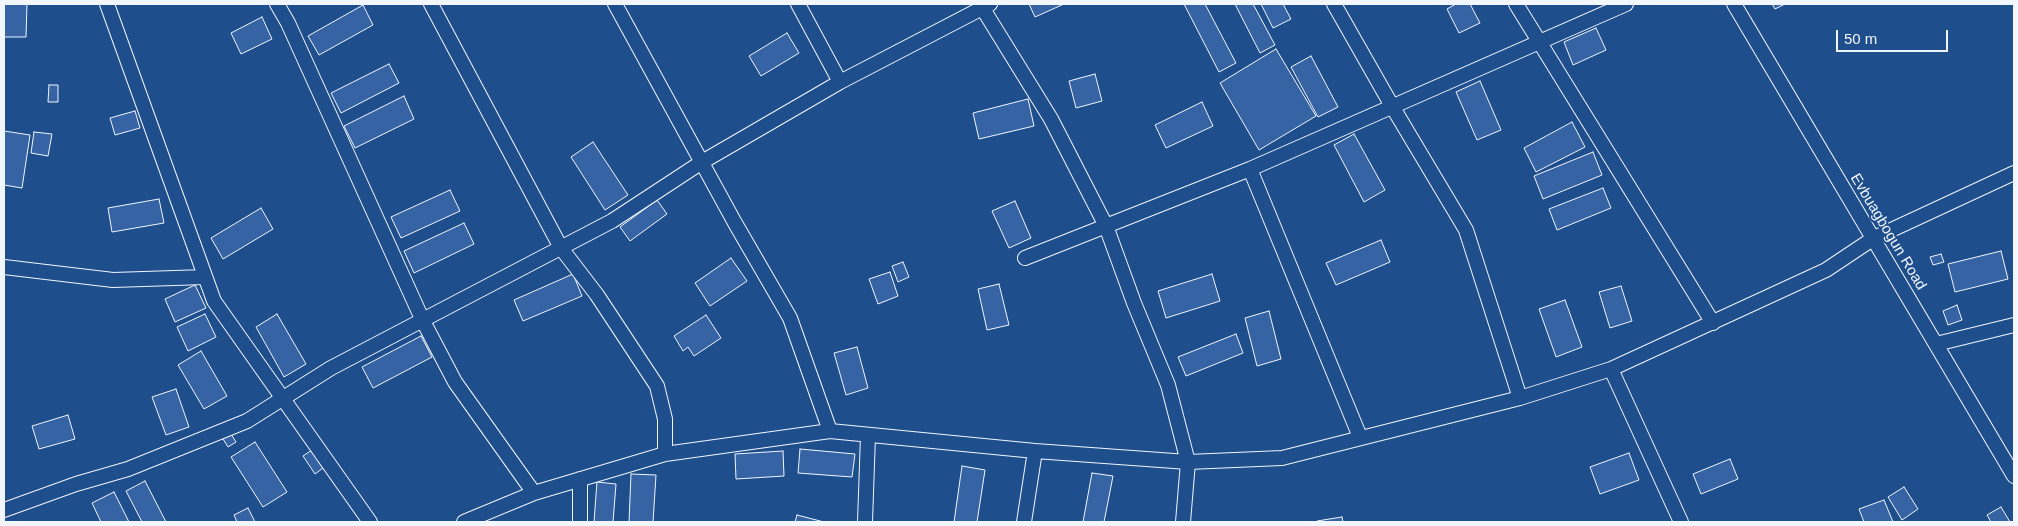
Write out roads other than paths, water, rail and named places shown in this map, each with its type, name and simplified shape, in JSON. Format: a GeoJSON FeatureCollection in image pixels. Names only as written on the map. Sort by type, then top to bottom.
{"type":"FeatureCollection","features":[{"type":"Feature","properties":{"kind":"street"},"geometry":{"type":"LineString","coordinates":[[107,4],[214,301],[370,522]]}},
{"type":"Feature","properties":{"kind":"street"},"geometry":{"type":"LineString","coordinates":[[277,4],[288,24],[422,320],[455,382],[534,493]]}},
{"type":"Feature","properties":{"kind":"street"},"geometry":{"type":"LineString","coordinates":[[431,4],[561,248],[596,295],[656,386],[665,419],[665,454]]}},
{"type":"Feature","properties":{"kind":"street"},"geometry":{"type":"LineString","coordinates":[[615,4],[790,318],[830,431]]}},
{"type":"Feature","properties":{"kind":"street"},"geometry":{"type":"LineString","coordinates":[[798,4],[840,82]]}},
{"type":"Feature","properties":{"kind":"street"},"geometry":{"type":"LineString","coordinates":[[1334,4],[1466,230],[1520,398]]}},
{"type":"Feature","properties":{"kind":"street"},"geometry":{"type":"LineString","coordinates":[[1516,4],[1713,322]]}},
{"type":"Feature","properties":{"kind":"street"},"geometry":{"type":"LineString","coordinates":[[1024,258],[1250,169],[1626,4]]}},
{"type":"Feature","properties":{"kind":"street","name":"Evbuagbogun Road"},"geometry":{"type":"LineString","coordinates":[[1734,4],[2014,476]]}},
{"type":"Feature","properties":{"kind":"street"},"geometry":{"type":"LineString","coordinates":[[4,510],[76,484],[128,469],[247,422],[331,368],[612,221],[702,162],[840,82],[984,5],[1051,119],[1106,226],[1134,303],[1168,385],[1188,462],[1183,522]]}},
{"type":"Feature","properties":{"kind":"street"},"geometry":{"type":"LineString","coordinates":[[1250,169],[1360,437]]}},
{"type":"Feature","properties":{"kind":"street"},"geometry":{"type":"LineString","coordinates":[[464,522],[534,493],[665,454],[830,431],[1035,451],[1188,462],[1282,458],[1520,398],[1611,369],[1826,270],[1874,238],[2014,173]]}},
{"type":"Feature","properties":{"kind":"street"},"geometry":{"type":"LineString","coordinates":[[4,267],[113,280],[205,277]]}},
{"type":"Feature","properties":{"kind":"street"},"geometry":{"type":"LineString","coordinates":[[1936,344],[2014,325]]}},
{"type":"Feature","properties":{"kind":"street"},"geometry":{"type":"LineString","coordinates":[[1611,369],[1681,522]]}},
{"type":"Feature","properties":{"kind":"street"},"geometry":{"type":"LineString","coordinates":[[864,522],[868,435]]}},
{"type":"Feature","properties":{"kind":"street"},"geometry":{"type":"LineString","coordinates":[[1024,522],[1035,451]]}},
{"type":"Feature","properties":{"kind":"street"},"geometry":{"type":"LineString","coordinates":[[580,479],[580,522]]}}]}
